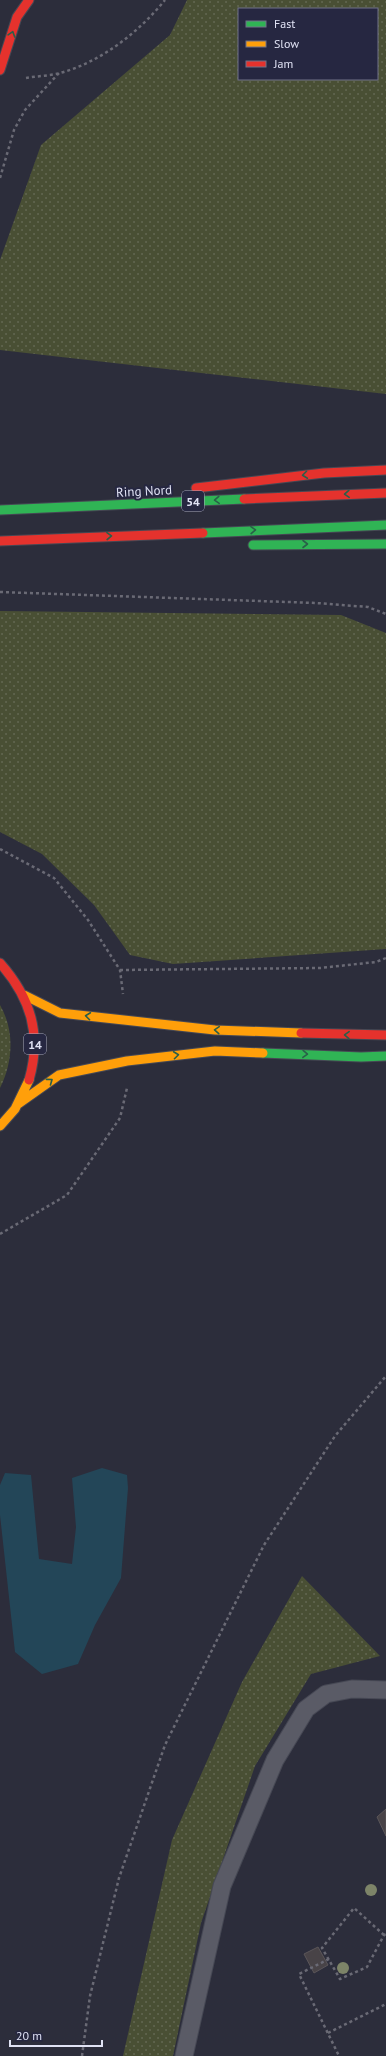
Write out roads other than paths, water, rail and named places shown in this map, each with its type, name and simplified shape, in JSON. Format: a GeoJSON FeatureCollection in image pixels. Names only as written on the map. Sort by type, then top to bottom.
{"type":"FeatureCollection","features":[{"type":"Feature","properties":{"kind":"main road"},"geometry":{"type":"LineString","coordinates":[[0,70],[17,17],[29,0]]}},
{"type":"Feature","properties":{"kind":"main road"},"geometry":{"type":"LineString","coordinates":[[184,490],[324,472],[386,470]]}},
{"type":"Feature","properties":{"kind":"main road","name":"Ring Nord"},"geometry":{"type":"LineString","coordinates":[[0,510],[386,493]]}},
{"type":"Feature","properties":{"kind":"main road"},"geometry":{"type":"LineString","coordinates":[[27,509],[152,494]]}},
{"type":"Feature","properties":{"kind":"main road"},"geometry":{"type":"LineString","coordinates":[[0,541],[386,525]]}},
{"type":"Feature","properties":{"kind":"main road"},"geometry":{"type":"LineString","coordinates":[[244,544],[386,544]]}},
{"type":"Feature","properties":{"kind":"main road"},"geometry":{"type":"LineString","coordinates":[[0,545],[150,545]]}},
{"type":"Feature","properties":{"kind":"main road","name":"14"},"geometry":{"type":"LineString","coordinates":[[0,963],[8,970],[24,995],[33,1022],[35,1051],[30,1079],[18,1104],[0,1126]]}},
{"type":"Feature","properties":{"kind":"main road"},"geometry":{"type":"LineString","coordinates":[[24,995],[60,1013],[127,1021],[215,1030],[361,1036],[386,1035]]}},
{"type":"Feature","properties":{"kind":"main road"},"geometry":{"type":"LineString","coordinates":[[18,1104],[59,1075],[127,1061],[215,1051],[386,1056]]}},
{"type":"Feature","properties":{"kind":"lane"},"geometry":{"type":"LineString","coordinates":[[184,2056],[222,1886],[275,1760],[306,1709],[326,1694],[352,1689],[386,1690]]}},
{"type":"Feature","properties":{"kind":"water"},"geometry":{"type":"Polygon","coordinates":[[[102,1468],[127,1475],[128,1488],[121,1578],[95,1625],[78,1664],[42,1674],[15,1652],[0,1515],[0,1485],[5,1473],[31,1475],[39,1559],[72,1564],[76,1527],[72,1478],[102,1468]]]}}]}
